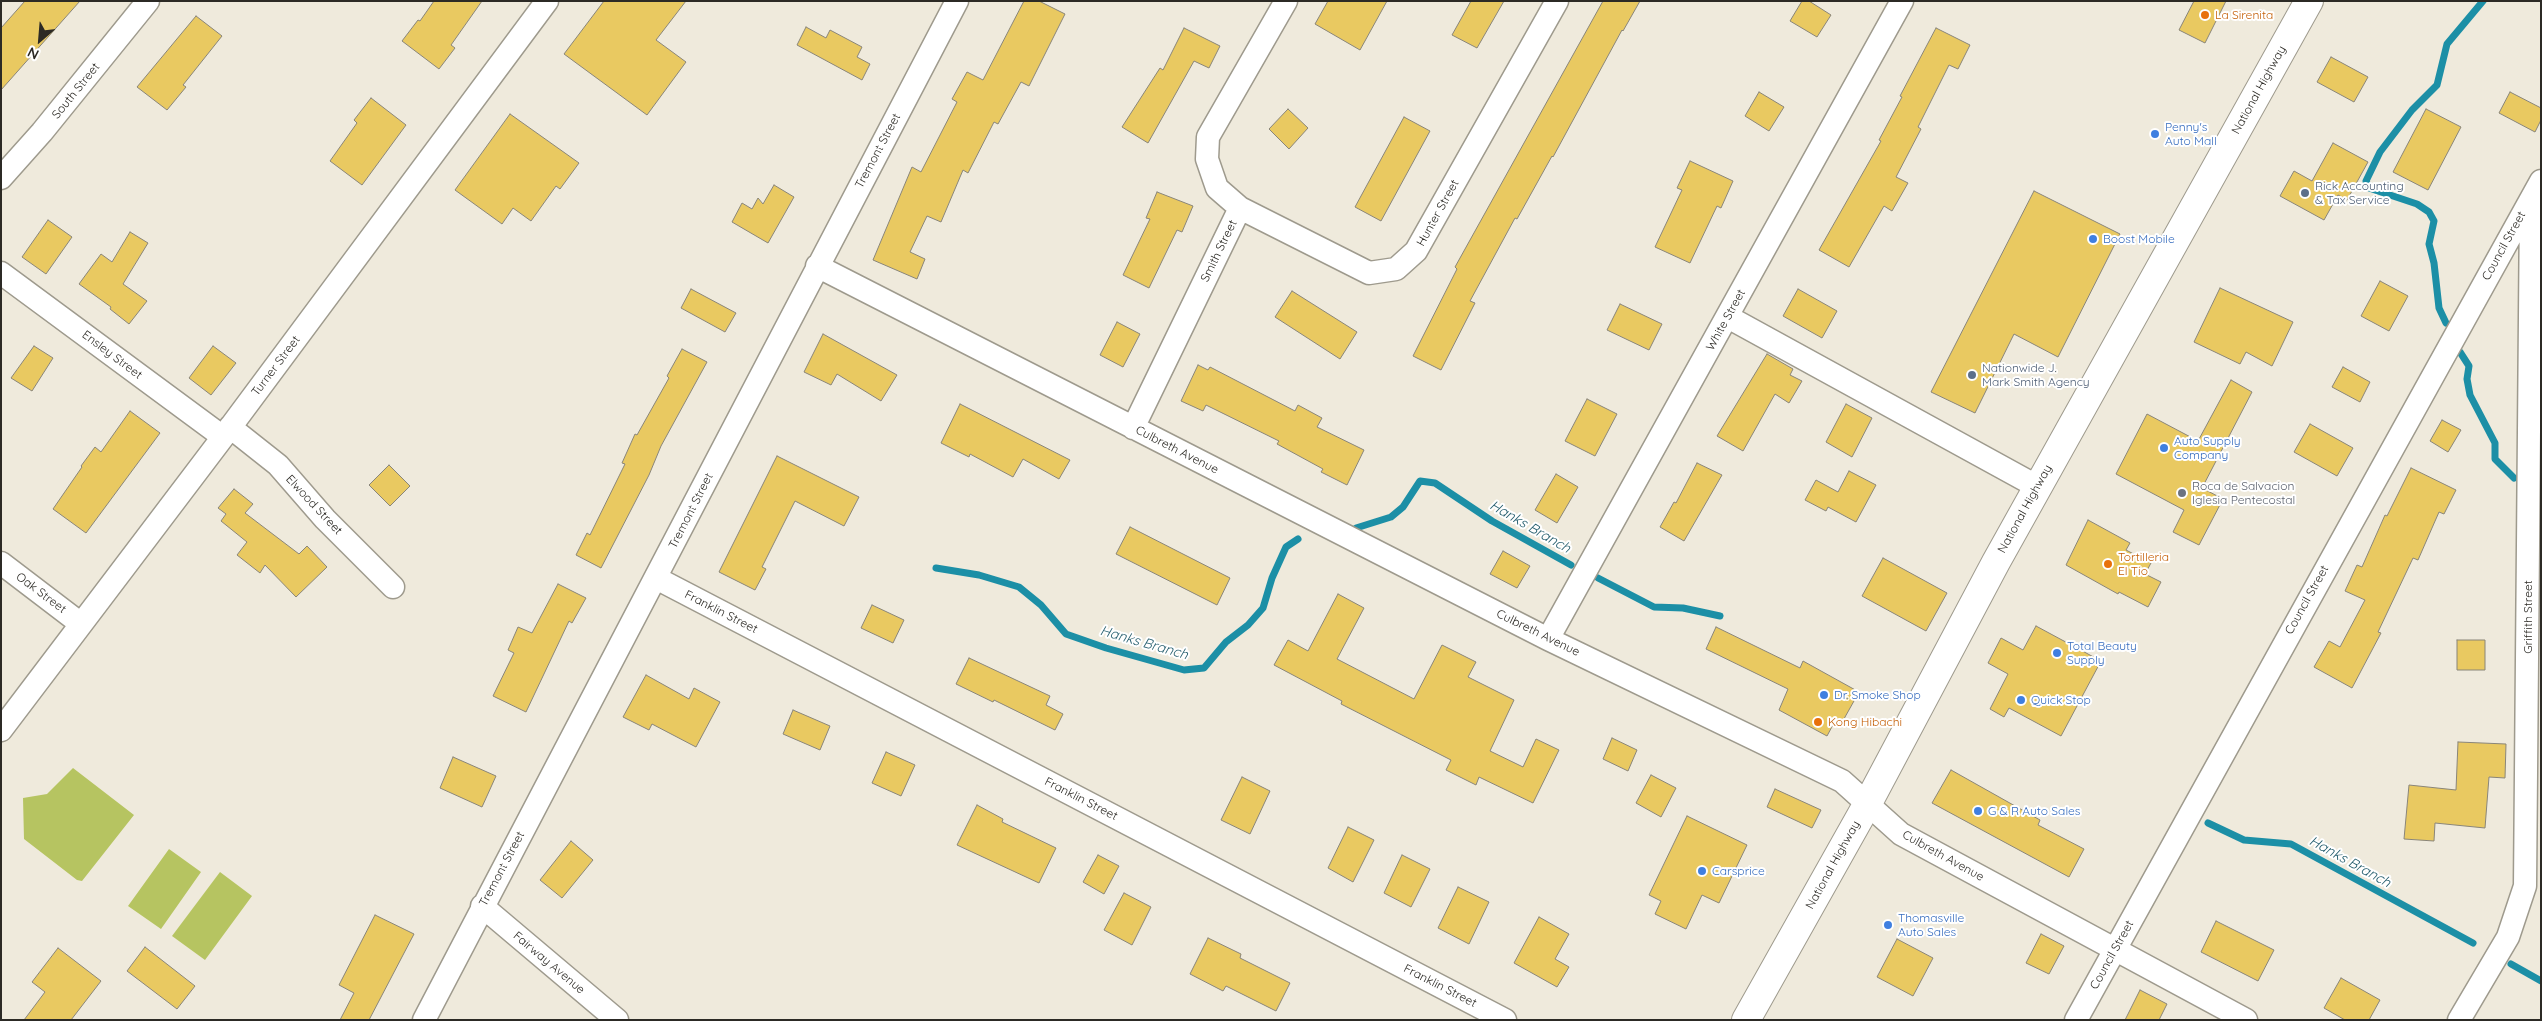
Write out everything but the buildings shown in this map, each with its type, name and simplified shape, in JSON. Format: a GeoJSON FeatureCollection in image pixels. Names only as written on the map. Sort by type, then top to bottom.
{"type":"FeatureCollection","features":[{"type":"Feature","properties":{"kind":"main road","name":"National Highway"},"geometry":{"type":"LineString","coordinates":[[1746,1020],[1868,803],[2038,487],[2309,1]]}},
{"type":"Feature","properties":{"kind":"street","name":"South Street"},"geometry":{"type":"LineString","coordinates":[[1,178],[42,132],[148,1]]}},
{"type":"Feature","properties":{"kind":"street","name":"Turner Street"},"geometry":{"type":"LineString","coordinates":[[1,730],[227,432],[547,1]]}},
{"type":"Feature","properties":{"kind":"street","name":"Tremont Street"},"geometry":{"type":"LineString","coordinates":[[424,1020],[482,906],[590,707],[817,266],[957,1]]}},
{"type":"Feature","properties":{"kind":"street","name":"Smith Street"},"geometry":{"type":"LineString","coordinates":[[1132,428],[1240,208],[1217,188],[1207,160],[1208,137],[1286,1]]}},
{"type":"Feature","properties":{"kind":"street","name":"Hunter Street"},"geometry":{"type":"LineString","coordinates":[[1240,208],[1370,273],[1396,269],[1416,252],[1557,1]]}},
{"type":"Feature","properties":{"kind":"street","name":"White Street"},"geometry":{"type":"LineString","coordinates":[[1548,639],[1902,1]]}},
{"type":"Feature","properties":{"kind":"street","name":"Griffith Street"},"geometry":{"type":"LineString","coordinates":[[2459,1020],[2508,937],[2525,886],[2534,806],[2536,190]]}},
{"type":"Feature","properties":{"kind":"street","name":"Council Street"},"geometry":{"type":"LineString","coordinates":[[2076,1020],[2536,190]]}},
{"type":"Feature","properties":{"kind":"street","name":"Culbreth Avenue"},"geometry":{"type":"LineString","coordinates":[[817,266],[1548,639],[1842,781],[1901,834],[2246,1020]]}},
{"type":"Feature","properties":{"kind":"street","name":"Ensley Street"},"geometry":{"type":"LineString","coordinates":[[1,273],[227,432]]}},
{"type":"Feature","properties":{"kind":"street"},"geometry":{"type":"LineString","coordinates":[[1728,317],[2038,487]]}},
{"type":"Feature","properties":{"kind":"street","name":"Elwood Street"},"geometry":{"type":"LineString","coordinates":[[227,432],[278,465],[324,518],[393,587]]}},
{"type":"Feature","properties":{"kind":"street","name":"Oak Street"},"geometry":{"type":"LineString","coordinates":[[1,563],[82,624]]}},
{"type":"Feature","properties":{"kind":"street","name":"Franklin Street"},"geometry":{"type":"LineString","coordinates":[[656,578],[1505,1020]]}},
{"type":"Feature","properties":{"kind":"street","name":"Fairway Avenue"},"geometry":{"type":"LineString","coordinates":[[482,906],[617,1020]]}},
{"type":"Feature","properties":{"kind":"green space"},"geometry":{"type":"Polygon","coordinates":[[[73,768],[134,815],[82,881],[77,880],[24,839],[23,798],[47,794],[73,768]]]}},
{"type":"Feature","properties":{"kind":"green space"},"geometry":{"type":"Polygon","coordinates":[[[169,849],[201,872],[161,929],[128,906],[169,849]]]}},
{"type":"Feature","properties":{"kind":"green space"},"geometry":{"type":"Polygon","coordinates":[[[220,872],[252,896],[205,960],[172,936],[220,872]]]}},
{"type":"Feature","properties":{"kind":"waterway"},"geometry":{"type":"LineString","coordinates":[[2446,323],[2439,308],[2434,263],[2429,244],[2434,221],[2429,212],[2417,204],[2369,188],[2366,181],[2380,152],[2412,110],[2437,85],[2447,44],[2483,1]]}},
{"type":"Feature","properties":{"kind":"waterway"},"geometry":{"type":"LineString","coordinates":[[2460,352],[2469,366],[2467,379],[2470,395],[2495,443],[2495,459],[2514,478]]}},
{"type":"Feature","properties":{"kind":"waterway","name":"Hanks Branch"},"geometry":{"type":"LineString","coordinates":[[1356,528],[1391,517],[1403,507],[1420,481],[1435,483],[1492,521],[1571,565]]}},
{"type":"Feature","properties":{"kind":"waterway","name":"Hanks Branch"},"geometry":{"type":"LineString","coordinates":[[936,568],[979,575],[1019,587],[1041,605],[1066,634],[1106,648],[1184,670],[1204,668],[1226,642],[1248,625],[1263,608],[1272,578],[1286,547],[1298,539]]}},
{"type":"Feature","properties":{"kind":"waterway","name":"Hanks Branch"},"geometry":{"type":"LineString","coordinates":[[1598,578],[1654,607],[1683,608],[1720,616]]}},
{"type":"Feature","properties":{"kind":"waterway","name":"Hanks Branch"},"geometry":{"type":"LineString","coordinates":[[2208,823],[2244,840],[2291,844],[2473,943]]}},
{"type":"Feature","properties":{"kind":"waterway","name":"Hanks Branch"},"geometry":{"type":"LineString","coordinates":[[2511,964],[2541,981]]}},
{"type":"Feature","properties":{"kind":"place","name":"La Sirenita"},"geometry":{"type":"Point","coordinates":[2205,15]}},
{"type":"Feature","properties":{"kind":"place","name":"Penny's Auto Mall"},"geometry":{"type":"Point","coordinates":[2155,134]}},
{"type":"Feature","properties":{"kind":"place","name":"Rick Accounting & Tax Service"},"geometry":{"type":"Point","coordinates":[2305,193]}},
{"type":"Feature","properties":{"kind":"place","name":"Boost Mobile"},"geometry":{"type":"Point","coordinates":[2093,239]}},
{"type":"Feature","properties":{"kind":"place","name":"Nationwide J. Mark Smith Agency"},"geometry":{"type":"Point","coordinates":[1972,375]}},
{"type":"Feature","properties":{"kind":"place","name":"Auto Supply Company"},"geometry":{"type":"Point","coordinates":[2164,448]}},
{"type":"Feature","properties":{"kind":"place","name":"Roca de Salvacion Iglesia Pentecostal"},"geometry":{"type":"Point","coordinates":[2182,493]}},
{"type":"Feature","properties":{"kind":"place","name":"Tortilleria El Tio"},"geometry":{"type":"Point","coordinates":[2108,564]}},
{"type":"Feature","properties":{"kind":"place","name":"Total Beauty Supply"},"geometry":{"type":"Point","coordinates":[2057,653]}},
{"type":"Feature","properties":{"kind":"place","name":"Dr. Smoke Shop"},"geometry":{"type":"Point","coordinates":[1824,695]}},
{"type":"Feature","properties":{"kind":"place","name":"Quick Stop"},"geometry":{"type":"Point","coordinates":[2021,700]}},
{"type":"Feature","properties":{"kind":"place","name":"Kong Hibachi"},"geometry":{"type":"Point","coordinates":[1818,722]}},
{"type":"Feature","properties":{"kind":"place","name":"G & R Auto Sales"},"geometry":{"type":"Point","coordinates":[1978,811]}},
{"type":"Feature","properties":{"kind":"place","name":"Carsprice"},"geometry":{"type":"Point","coordinates":[1702,871]}},
{"type":"Feature","properties":{"kind":"place","name":"Thomasville Auto Sales"},"geometry":{"type":"Point","coordinates":[1888,925]}}]}
